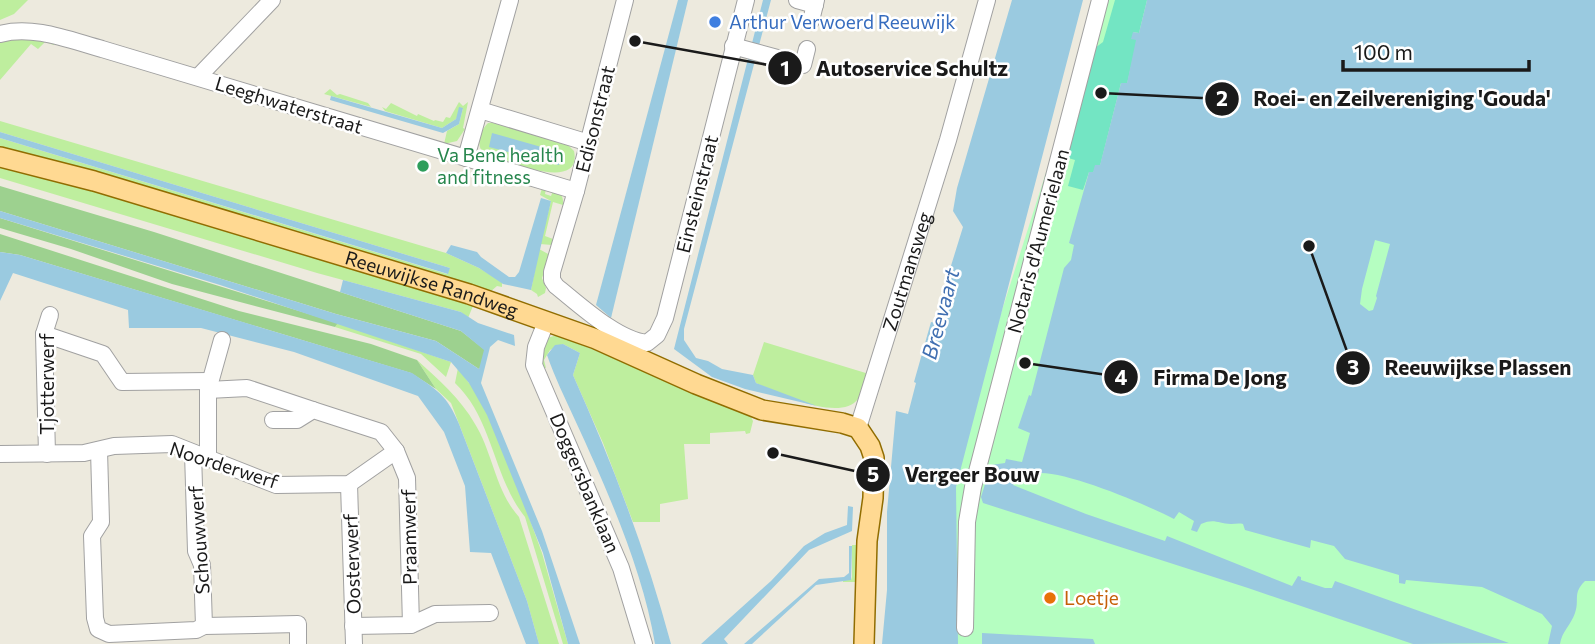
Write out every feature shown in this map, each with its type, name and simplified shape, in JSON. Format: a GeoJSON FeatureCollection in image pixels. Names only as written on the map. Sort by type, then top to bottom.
{"type":"FeatureCollection","features":[{"type":"Feature","properties":{"kind":"main road","name":"Reeuwijkse Randweg"},"geometry":{"type":"LineString","coordinates":[[0,157],[107,185],[426,280],[596,339],[762,410],[858,428]]}},
{"type":"Feature","properties":{"kind":"main road"},"geometry":{"type":"LineString","coordinates":[[858,428],[870,446],[874,458],[873,498],[867,541],[872,576],[870,595],[864,612],[863,644]]}},
{"type":"Feature","properties":{"kind":"street"},"geometry":{"type":"LineString","coordinates":[[466,158],[510,0]]}},
{"type":"Feature","properties":{"kind":"street","name":"Edisonstraat"},"geometry":{"type":"LineString","coordinates":[[625,0],[552,280],[556,286],[619,333],[638,342],[647,343],[653,340]]}},
{"type":"Feature","properties":{"kind":"street","name":"Einsteinstraat"},"geometry":{"type":"LineString","coordinates":[[653,340],[665,317],[748,50],[746,0]]}},
{"type":"Feature","properties":{"kind":"street"},"geometry":{"type":"LineString","coordinates":[[797,0],[814,8]]}},
{"type":"Feature","properties":{"kind":"street","name":"Zoutmansweg"},"geometry":{"type":"LineString","coordinates":[[858,428],[948,140],[987,0]]}},
{"type":"Feature","properties":{"kind":"street","name":"Notaris d'Aumerielaan"},"geometry":{"type":"LineString","coordinates":[[965,628],[967,522],[974,485],[1100,0]]}},
{"type":"Feature","properties":{"kind":"street"},"geometry":{"type":"LineString","coordinates":[[198,77],[263,3]]}},
{"type":"Feature","properties":{"kind":"street","name":"Leeghwaterstraat"},"geometry":{"type":"LineString","coordinates":[[0,34],[16,30],[34,31],[198,77],[576,191]]}},
{"type":"Feature","properties":{"kind":"street"},"geometry":{"type":"LineString","coordinates":[[748,50],[803,65],[807,49]]}},
{"type":"Feature","properties":{"kind":"street"},"geometry":{"type":"LineString","coordinates":[[480,110],[589,143]]}},
{"type":"Feature","properties":{"kind":"street","name":"Tjotterwerf"},"geometry":{"type":"LineString","coordinates":[[47,454],[44,334],[50,316]]}},
{"type":"Feature","properties":{"kind":"street","name":"Doggersbanklaan"},"geometry":{"type":"LineString","coordinates":[[546,322],[536,347],[534,365],[621,568],[644,644]]}},
{"type":"Feature","properties":{"kind":"street"},"geometry":{"type":"LineString","coordinates":[[44,334],[103,354],[122,382],[247,388],[381,432],[396,450],[349,484]]}},
{"type":"Feature","properties":{"kind":"street","name":"Schouwwerf"},"geometry":{"type":"LineString","coordinates":[[199,634],[202,565],[196,551],[201,456],[209,385],[222,340]]}},
{"type":"Feature","properties":{"kind":"street"},"geometry":{"type":"LineString","coordinates":[[272,420],[297,420],[313,410]]}},
{"type":"Feature","properties":{"kind":"street","name":"Noorderwerf"},"geometry":{"type":"LineString","coordinates":[[0,454],[84,453],[114,446],[172,444],[276,485],[349,484]]}},
{"type":"Feature","properties":{"kind":"street"},"geometry":{"type":"LineString","coordinates":[[99,450],[101,522],[92,536],[95,618],[98,629],[110,635],[199,634],[298,624],[299,644]]}},
{"type":"Feature","properties":{"kind":"street","name":"Praamwerf"},"geometry":{"type":"LineString","coordinates":[[396,450],[407,478],[411,625]]}},
{"type":"Feature","properties":{"kind":"street","name":"Oosterwerf"},"geometry":{"type":"LineString","coordinates":[[349,484],[354,644]]}},
{"type":"Feature","properties":{"kind":"street"},"geometry":{"type":"LineString","coordinates":[[353,626],[411,625],[435,614],[490,613]]}},
{"type":"Feature","properties":{"kind":"green space"},"geometry":{"type":"Polygon","coordinates":[[[0,0],[28,0],[14,14],[0,20],[0,0]]]}},
{"type":"Feature","properties":{"kind":"green space"},"geometry":{"type":"Polygon","coordinates":[[[1101,0],[1595,0],[1595,644],[943,644],[944,492],[1101,0]]]}},
{"type":"Feature","properties":{"kind":"green space"},"geometry":{"type":"Polygon","coordinates":[[[1115,0],[1147,0],[1139,33],[1133,32],[1137,40],[1127,84],[1121,83],[1100,166],[1089,172],[1083,190],[1068,186],[1075,160],[1065,157],[1095,48],[1103,42],[1115,0]]]}},
{"type":"Feature","properties":{"kind":"green space"},"geometry":{"type":"Polygon","coordinates":[[[19,37],[55,42],[54,45],[45,42],[38,49],[31,44],[0,80],[0,43],[19,37]]]}},
{"type":"Feature","properties":{"kind":"green space"},"geometry":{"type":"Polygon","coordinates":[[[330,89],[337,95],[368,103],[371,107],[324,94],[330,89]]]}},
{"type":"Feature","properties":{"kind":"green space"},"geometry":{"type":"Polygon","coordinates":[[[459,102],[463,106],[468,102],[465,129],[457,141],[444,144],[447,131],[459,124],[463,108],[456,119],[442,128],[385,111],[382,107],[386,109],[391,103],[417,116],[418,114],[443,122],[446,117],[450,118],[459,102]]]}},
{"type":"Feature","properties":{"kind":"green space"},"geometry":{"type":"Polygon","coordinates":[[[0,121],[446,253],[479,268],[502,282],[502,287],[497,286],[490,292],[0,146],[0,138],[447,274],[450,268],[0,132],[0,121]]]}},
{"type":"Feature","properties":{"kind":"green space"},"geometry":{"type":"Polygon","coordinates":[[[488,123],[565,142],[574,151],[574,164],[567,170],[540,171],[486,155],[479,144],[482,131],[488,123]]]}},
{"type":"Feature","properties":{"kind":"green space"},"geometry":{"type":"Polygon","coordinates":[[[0,164],[400,279],[473,306],[468,318],[461,312],[317,273],[0,178],[0,164]]]}},
{"type":"Feature","properties":{"kind":"green space"},"geometry":{"type":"Polygon","coordinates":[[[0,186],[154,232],[461,331],[485,350],[481,367],[479,369],[436,341],[336,314],[0,211],[0,186]]]}},
{"type":"Feature","properties":{"kind":"green space"},"geometry":{"type":"Polygon","coordinates":[[[542,188],[546,189],[545,194],[551,196],[554,188],[563,199],[563,205],[553,202],[545,236],[553,239],[552,245],[540,244],[551,201],[540,195],[542,188]]]}},
{"type":"Feature","properties":{"kind":"green space"},"geometry":{"type":"Polygon","coordinates":[[[0,218],[338,323],[335,327],[172,284],[0,228],[0,218]]]}},
{"type":"Feature","properties":{"kind":"green space"},"geometry":{"type":"Polygon","coordinates":[[[0,234],[239,311],[371,344],[417,360],[436,389],[411,373],[20,255],[0,252],[0,234]]]}},
{"type":"Feature","properties":{"kind":"green space"},"geometry":{"type":"Polygon","coordinates":[[[539,249],[550,255],[542,278],[545,293],[538,297],[531,290],[539,249]]]}},
{"type":"Feature","properties":{"kind":"green space"},"geometry":{"type":"Polygon","coordinates":[[[338,323],[451,362],[446,377],[421,354],[335,327],[338,323]]]}},
{"type":"Feature","properties":{"kind":"green space"},"geometry":{"type":"Polygon","coordinates":[[[557,335],[749,413],[753,421],[750,433],[710,433],[710,444],[684,444],[688,499],[660,504],[660,522],[633,522],[573,375],[580,353],[563,344],[550,350],[544,360],[546,368],[542,367],[541,357],[547,338],[557,335]]]}},
{"type":"Feature","properties":{"kind":"green space"},"geometry":{"type":"Polygon","coordinates":[[[764,342],[869,374],[858,399],[849,406],[823,407],[793,399],[756,383],[753,375],[764,342]]]}},
{"type":"Feature","properties":{"kind":"green space"},"geometry":{"type":"Polygon","coordinates":[[[417,360],[456,398],[481,435],[499,483],[519,517],[559,644],[539,644],[527,601],[451,403],[436,389],[417,360]]]}},
{"type":"Feature","properties":{"kind":"green space"},"geometry":{"type":"Polygon","coordinates":[[[458,368],[469,383],[482,388],[542,553],[568,644],[563,644],[525,517],[506,484],[477,414],[468,397],[455,383],[458,368]]]}},
{"type":"Feature","properties":{"kind":"green space"},"geometry":{"type":"Polygon","coordinates":[[[852,545],[857,545],[858,548],[856,582],[843,582],[851,580],[852,577],[852,545]]]}},
{"type":"Feature","properties":{"kind":"water"},"geometry":{"type":"Polygon","coordinates":[[[678,0],[688,0],[611,318],[596,305],[678,0]]]}},
{"type":"Feature","properties":{"kind":"water"},"geometry":{"type":"Polygon","coordinates":[[[763,0],[771,0],[684,329],[684,340],[696,358],[722,369],[753,375],[756,383],[817,406],[745,389],[712,377],[674,349],[763,0]]]}},
{"type":"Feature","properties":{"kind":"water","name":"Breevaart"},"geometry":{"type":"Polygon","coordinates":[[[1012,0],[1083,0],[956,487],[958,644],[882,644],[887,590],[887,512],[896,411],[908,414],[931,322],[935,323],[963,227],[953,211],[957,188],[1012,0]]]}},
{"type":"Feature","properties":{"kind":"water"},"geometry":{"type":"Polygon","coordinates":[[[1147,0],[1595,0],[1595,581],[1585,581],[1577,593],[1575,613],[1560,644],[1548,644],[1552,626],[1542,614],[1482,587],[1406,580],[1405,584],[1399,583],[1399,575],[1345,559],[1334,546],[1311,540],[1310,548],[1245,530],[1243,524],[1210,521],[1201,524],[1197,532],[1191,530],[1194,521],[1179,512],[1174,519],[1127,498],[1054,474],[1027,475],[1015,480],[1013,485],[1165,541],[1167,536],[1292,586],[1298,576],[1301,580],[1325,588],[1332,588],[1335,581],[1509,643],[1413,644],[983,503],[981,497],[991,465],[1005,463],[1006,459],[1022,462],[1030,433],[1018,428],[1029,395],[1031,396],[1064,268],[1071,260],[1074,245],[1069,243],[1089,172],[1093,172],[1095,165],[1100,165],[1121,83],[1127,83],[1136,40],[1131,39],[1133,32],[1139,33],[1147,0]],[[1375,240],[1360,304],[1369,311],[1373,310],[1377,298],[1390,244],[1375,240]]]}},
{"type":"Feature","properties":{"kind":"water"},"geometry":{"type":"Polygon","coordinates":[[[331,96],[442,128],[456,119],[459,107],[463,108],[459,124],[443,133],[330,100],[331,96]]]}},
{"type":"Feature","properties":{"kind":"water"},"geometry":{"type":"Polygon","coordinates":[[[0,132],[450,268],[448,274],[0,138],[0,132]]]}},
{"type":"Feature","properties":{"kind":"water"},"geometry":{"type":"Polygon","coordinates":[[[492,133],[552,150],[560,160],[559,165],[489,147],[492,133]]]}},
{"type":"Feature","properties":{"kind":"water"},"geometry":{"type":"Polygon","coordinates":[[[541,198],[551,201],[531,290],[503,284],[479,268],[446,253],[451,245],[477,252],[509,277],[515,277],[519,272],[541,198]]]}},
{"type":"Feature","properties":{"kind":"water"},"geometry":{"type":"Polygon","coordinates":[[[0,211],[336,314],[436,341],[479,369],[484,350],[461,331],[340,292],[343,280],[461,312],[478,323],[514,335],[515,346],[498,340],[490,347],[481,383],[542,531],[580,644],[568,644],[543,553],[487,415],[469,383],[451,362],[220,285],[0,218],[0,211]]]}},
{"type":"Feature","properties":{"kind":"water"},"geometry":{"type":"Polygon","coordinates":[[[0,252],[20,255],[412,373],[428,384],[440,394],[455,414],[527,601],[539,644],[526,644],[491,553],[470,552],[465,486],[444,432],[418,396],[294,352],[201,328],[129,328],[128,310],[13,273],[0,301],[0,252]]]}},
{"type":"Feature","properties":{"kind":"water"},"geometry":{"type":"Polygon","coordinates":[[[563,344],[580,353],[573,375],[627,507],[671,644],[655,644],[633,558],[547,355],[555,345],[563,344]]]}},
{"type":"Feature","properties":{"kind":"water"},"geometry":{"type":"Polygon","coordinates":[[[848,506],[853,507],[852,531],[809,550],[724,639],[728,644],[701,644],[771,581],[804,546],[825,533],[847,525],[848,506]]]}},
{"type":"Feature","properties":{"kind":"water"},"geometry":{"type":"Polygon","coordinates":[[[849,546],[852,546],[851,580],[816,585],[752,644],[744,644],[819,579],[844,577],[849,573],[849,546]]]}},
{"type":"Feature","properties":{"kind":"water"},"geometry":{"type":"Polygon","coordinates":[[[982,633],[1093,639],[1095,644],[982,644],[982,633]]]}},
{"type":"Feature","properties":{"kind":"place","name":"Arthur Verwoerd Reeuwijk"},"geometry":{"type":"Point","coordinates":[715,22]}},
{"type":"Feature","properties":{"kind":"place","name":"Autoservice Schultz"},"geometry":{"type":"Point","coordinates":[635,41]}},
{"type":"Feature","properties":{"kind":"place","name":"Roei- en Zeilvereniging 'Gouda'"},"geometry":{"type":"Point","coordinates":[1101,93]}},
{"type":"Feature","properties":{"kind":"place","name":"Va Bene health and fitness"},"geometry":{"type":"Point","coordinates":[423,166]}},
{"type":"Feature","properties":{"kind":"place","name":"Reeuwijkse Plassen"},"geometry":{"type":"Point","coordinates":[1309,246]}},
{"type":"Feature","properties":{"kind":"place","name":"Firma De Jong"},"geometry":{"type":"Point","coordinates":[1025,363]}},
{"type":"Feature","properties":{"kind":"place","name":"Vergeer Bouw"},"geometry":{"type":"Point","coordinates":[773,453]}},
{"type":"Feature","properties":{"kind":"place","name":"Loetje"},"geometry":{"type":"Point","coordinates":[1050,598]}}]}
